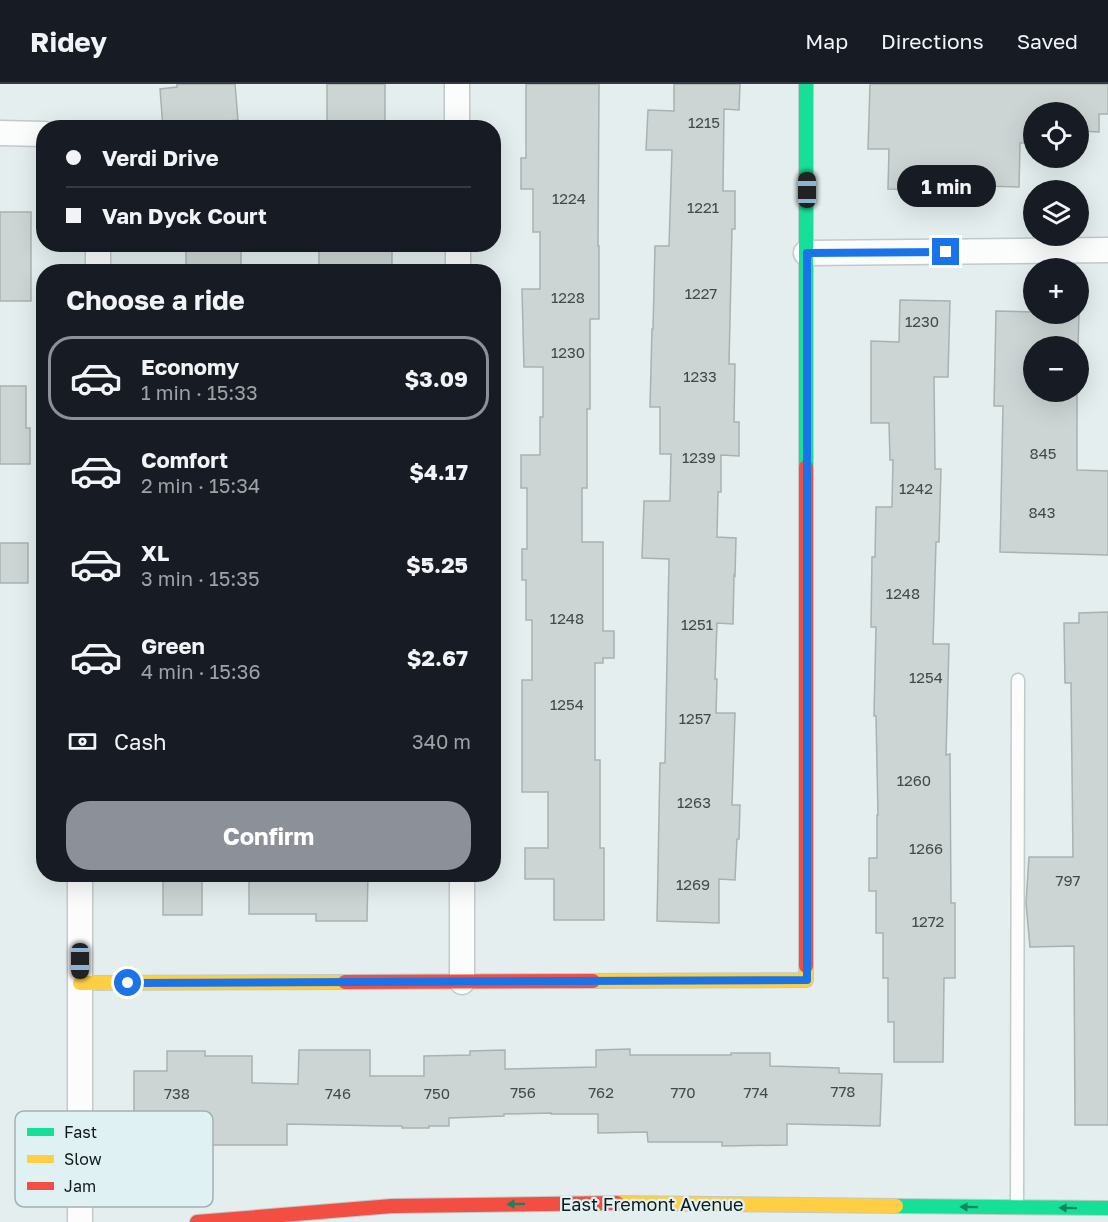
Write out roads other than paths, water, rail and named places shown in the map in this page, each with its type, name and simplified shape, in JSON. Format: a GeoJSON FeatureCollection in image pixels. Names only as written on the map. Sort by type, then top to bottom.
{"type":"FeatureCollection","features":[{"type":"Feature","properties":{"kind":"street"},"geometry":{"type":"LineString","coordinates":[[457,84],[457,120]]}},
{"type":"Feature","properties":{"kind":"street"},"geometry":{"type":"LineString","coordinates":[[80,983],[807,980],[807,84]]}},
{"type":"Feature","properties":{"kind":"street"},"geometry":{"type":"LineString","coordinates":[[0,133],[36,134]]}},
{"type":"Feature","properties":{"kind":"street"},"geometry":{"type":"LineString","coordinates":[[807,253],[1108,250]]}},
{"type":"Feature","properties":{"kind":"street"},"geometry":{"type":"LineString","coordinates":[[80,882],[80,1111]]}},
{"type":"Feature","properties":{"kind":"street"},"geometry":{"type":"LineString","coordinates":[[462,882],[462,982]]}},
{"type":"Feature","properties":{"kind":"street","name":"East Fremont Avenue"},"geometry":{"type":"LineString","coordinates":[[197,1222],[392,1214],[574,1203],[818,1214],[1017,1207],[1108,1208]]}},
{"type":"Feature","properties":{"kind":"lane"},"geometry":{"type":"LineString","coordinates":[[1017,1207],[1018,680]]}}]}
